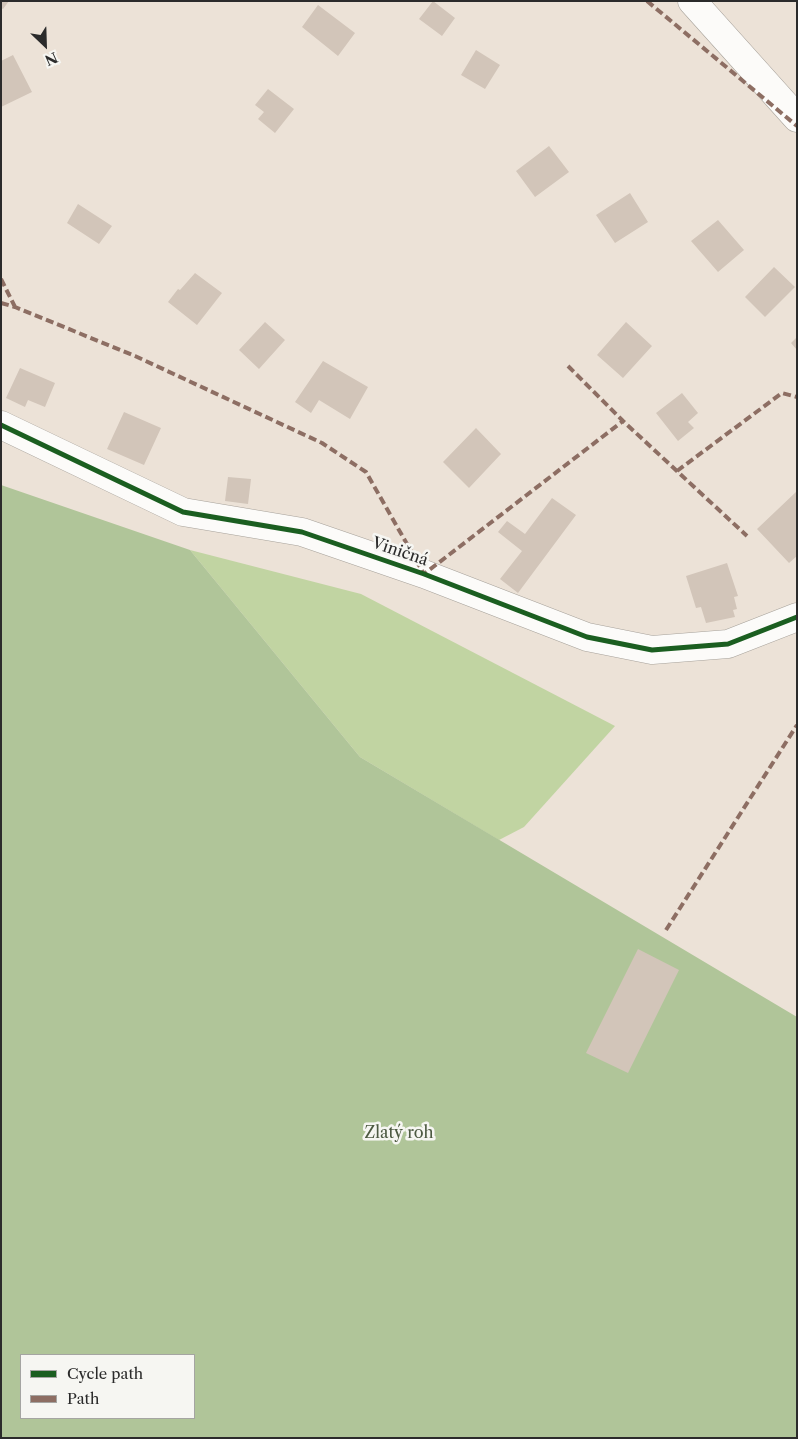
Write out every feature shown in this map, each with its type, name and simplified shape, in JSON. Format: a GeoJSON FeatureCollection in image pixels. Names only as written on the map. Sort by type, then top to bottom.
{"type":"FeatureCollection","features":[{"type":"Feature","properties":{"kind":"lane"},"geometry":{"type":"LineString","coordinates":[[692,1],[797,118]]}},
{"type":"Feature","properties":{"kind":"lane","name":"Viničná"},"geometry":{"type":"LineString","coordinates":[[1,425],[183,512],[302,532],[424,574],[587,637],[652,650],[728,644],[797,617]]}},
{"type":"Feature","properties":{"kind":"green space","name":"Zlatý roh"},"geometry":{"type":"Polygon","coordinates":[[[1,485],[190,550],[360,757],[797,1017],[797,1438],[1,1438],[1,485]]]}},
{"type":"Feature","properties":{"kind":"green space"},"geometry":{"type":"Polygon","coordinates":[[[190,550],[361,594],[615,726],[524,827],[499,840],[360,757],[190,550]]]}},
{"type":"Feature","properties":{"kind":"building"},"geometry":{"type":"Polygon","coordinates":[[[1,1],[9,1],[3,9],[1,8],[1,1]]]}},
{"type":"Feature","properties":{"kind":"building"},"geometry":{"type":"Polygon","coordinates":[[[433,1],[455,18],[442,36],[419,19],[433,1]]]}},
{"type":"Feature","properties":{"kind":"building"},"geometry":{"type":"Polygon","coordinates":[[[318,5],[355,33],[338,56],[302,27],[318,5]]]}},
{"type":"Feature","properties":{"kind":"building"},"geometry":{"type":"Polygon","coordinates":[[[476,50],[500,65],[485,89],[461,75],[476,50]]]}},
{"type":"Feature","properties":{"kind":"building"},"geometry":{"type":"Polygon","coordinates":[[[13,55],[32,92],[1,107],[1,61],[13,55]]]}},
{"type":"Feature","properties":{"kind":"building"},"geometry":{"type":"Polygon","coordinates":[[[268,89],[294,109],[275,133],[258,119],[264,112],[255,105],[268,89]]]}},
{"type":"Feature","properties":{"kind":"building"},"geometry":{"type":"Polygon","coordinates":[[[549,146],[569,172],[535,197],[516,171],[549,146]]]}},
{"type":"Feature","properties":{"kind":"building"},"geometry":{"type":"Polygon","coordinates":[[[630,193],[648,222],[615,243],[596,215],[630,193]]]}},
{"type":"Feature","properties":{"kind":"building"},"geometry":{"type":"Polygon","coordinates":[[[78,204],[112,226],[99,244],[67,223],[78,204]]]}},
{"type":"Feature","properties":{"kind":"building"},"geometry":{"type":"Polygon","coordinates":[[[718,220],[744,250],[718,272],[691,241],[718,220]]]}},
{"type":"Feature","properties":{"kind":"building"},"geometry":{"type":"Polygon","coordinates":[[[774,267],[795,287],[765,317],[745,297],[774,267]]]}},
{"type":"Feature","properties":{"kind":"building"},"geometry":{"type":"Polygon","coordinates":[[[195,273],[222,293],[197,325],[168,302],[178,289],[180,290],[195,273]]]}},
{"type":"Feature","properties":{"kind":"building"},"geometry":{"type":"Polygon","coordinates":[[[265,322],[285,340],[259,369],[239,350],[265,322]]]}},
{"type":"Feature","properties":{"kind":"building"},"geometry":{"type":"Polygon","coordinates":[[[626,322],[652,346],[623,378],[597,355],[626,322]]]}},
{"type":"Feature","properties":{"kind":"building"},"geometry":{"type":"Polygon","coordinates":[[[797,337],[797,350],[791,343],[797,337]]]}},
{"type":"Feature","properties":{"kind":"building"},"geometry":{"type":"Polygon","coordinates":[[[323,361],[368,387],[350,419],[319,400],[311,413],[295,402],[323,361]]]}},
{"type":"Feature","properties":{"kind":"building"},"geometry":{"type":"Polygon","coordinates":[[[20,368],[55,383],[45,407],[28,400],[25,407],[6,398],[20,368]]]}},
{"type":"Feature","properties":{"kind":"building"},"geometry":{"type":"Polygon","coordinates":[[[682,393],[698,413],[688,422],[694,428],[678,441],[656,413],[682,393]]]}},
{"type":"Feature","properties":{"kind":"building"},"geometry":{"type":"Polygon","coordinates":[[[124,412],[161,428],[144,465],[107,449],[124,412]]]}},
{"type":"Feature","properties":{"kind":"building"},"geometry":{"type":"Polygon","coordinates":[[[476,428],[501,454],[469,488],[443,462],[476,428]]]}},
{"type":"Feature","properties":{"kind":"building"},"geometry":{"type":"Polygon","coordinates":[[[228,477],[251,479],[248,504],[225,501],[228,477]]]}},
{"type":"Feature","properties":{"kind":"building"},"geometry":{"type":"Polygon","coordinates":[[[797,491],[797,556],[789,563],[757,529],[797,491]]]}},
{"type":"Feature","properties":{"kind":"building"},"geometry":{"type":"Polygon","coordinates":[[[552,498],[576,515],[518,593],[500,579],[522,551],[498,532],[507,521],[525,534],[552,498]]]}},
{"type":"Feature","properties":{"kind":"building"},"geometry":{"type":"Polygon","coordinates":[[[727,563],[738,596],[734,597],[737,609],[733,610],[735,617],[706,623],[701,607],[696,608],[686,576],[727,563]]]}},
{"type":"Feature","properties":{"kind":"building"},"geometry":{"type":"Polygon","coordinates":[[[638,949],[679,970],[628,1073],[586,1053],[638,949]]]}},
{"type":"Feature","properties":{"kind":"marked path"},"geometry":{"type":"LineString","coordinates":[[647,1],[797,126]]}},
{"type":"Feature","properties":{"kind":"marked path"},"geometry":{"type":"LineString","coordinates":[[1,279],[15,307]]}},
{"type":"Feature","properties":{"kind":"marked path"},"geometry":{"type":"LineString","coordinates":[[1,303],[135,356],[322,443],[366,472],[424,574],[623,421]]}},
{"type":"Feature","properties":{"kind":"marked path"},"geometry":{"type":"LineString","coordinates":[[568,366],[623,421],[747,536]]}},
{"type":"Feature","properties":{"kind":"marked path"},"geometry":{"type":"LineString","coordinates":[[677,471],[782,393],[797,397]]}},
{"type":"Feature","properties":{"kind":"marked path"},"geometry":{"type":"LineString","coordinates":[[666,930],[797,725]]}},
{"type":"Feature","properties":{"kind":"cycle path"},"geometry":{"type":"LineString","coordinates":[[1,425],[183,512],[302,532],[424,574],[587,637],[652,650],[728,644],[797,617]]}}]}
